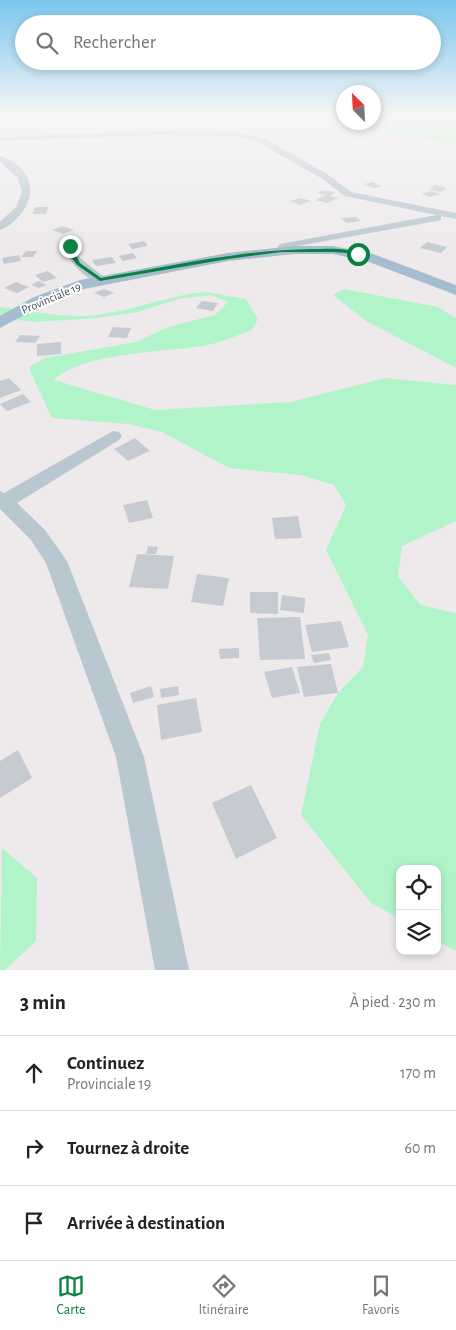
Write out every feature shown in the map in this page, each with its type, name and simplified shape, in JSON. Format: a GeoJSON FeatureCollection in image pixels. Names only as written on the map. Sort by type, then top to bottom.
{"type":"FeatureCollection","features":[{"type":"Feature","properties":{"kind":"main road","name":"Provinciale 19"},"geometry":{"type":"LineString","coordinates":[[0,323],[53,295],[100,280],[228,257],[281,251],[333,250],[358,254],[385,261],[456,290]]}},
{"type":"Feature","properties":{"kind":"street"},"geometry":{"type":"LineString","coordinates":[[0,228],[12,218],[23,204],[27,190],[26,180],[17,169],[5,161]]}},
{"type":"Feature","properties":{"kind":"street"},"geometry":{"type":"LineString","coordinates":[[299,161],[324,176],[348,194],[455,217]]}},
{"type":"Feature","properties":{"kind":"street"},"geometry":{"type":"LineString","coordinates":[[281,251],[288,245],[342,233],[455,217]]}},
{"type":"Feature","properties":{"kind":"street"},"geometry":{"type":"LineString","coordinates":[[70,241],[73,257],[84,269],[100,280]]}},
{"type":"Feature","properties":{"kind":"street"},"geometry":{"type":"LineString","coordinates":[[113,436],[2,500],[38,535],[56,561],[130,757],[172,970]]}},
{"type":"Feature","properties":{"kind":"green space"},"geometry":{"type":"Polygon","coordinates":[[[344,289],[438,307],[456,318],[456,368],[366,321],[333,295],[344,289]]]}},
{"type":"Feature","properties":{"kind":"green space"},"geometry":{"type":"Polygon","coordinates":[[[205,292],[246,299],[258,319],[252,330],[212,344],[106,358],[67,370],[54,380],[155,410],[290,402],[385,378],[456,385],[456,521],[402,546],[398,576],[420,605],[456,613],[456,951],[441,943],[441,865],[396,865],[396,917],[371,903],[301,815],[320,724],[338,693],[363,667],[368,635],[326,550],[346,505],[334,485],[301,475],[229,468],[162,432],[128,424],[52,418],[31,373],[29,367],[45,358],[136,342],[168,327],[215,315],[228,302],[211,295],[178,299],[138,312],[97,318],[34,322],[0,318],[0,307],[52,314],[90,316],[116,312],[205,292]]]}},
{"type":"Feature","properties":{"kind":"green space"},"geometry":{"type":"Polygon","coordinates":[[[2,848],[37,878],[36,941],[5,970],[0,970],[2,848]]]}},
{"type":"Feature","properties":{"kind":"building"},"geometry":{"type":"Polygon","coordinates":[[[373,182],[382,187],[373,188],[364,184],[373,182]]]}},
{"type":"Feature","properties":{"kind":"building"},"geometry":{"type":"Polygon","coordinates":[[[436,185],[447,188],[440,192],[429,189],[436,185]]]}},
{"type":"Feature","properties":{"kind":"building"},"geometry":{"type":"Polygon","coordinates":[[[322,190],[335,192],[330,196],[338,198],[327,203],[315,200],[326,195],[317,193],[322,190]]]}},
{"type":"Feature","properties":{"kind":"building"},"geometry":{"type":"Polygon","coordinates":[[[431,191],[440,194],[430,197],[421,194],[431,191]]]}},
{"type":"Feature","properties":{"kind":"building"},"geometry":{"type":"Polygon","coordinates":[[[301,198],[311,201],[299,205],[290,201],[301,198]]]}},
{"type":"Feature","properties":{"kind":"building"},"geometry":{"type":"Polygon","coordinates":[[[35,207],[48,207],[46,214],[32,214],[35,207]]]}},
{"type":"Feature","properties":{"kind":"building"},"geometry":{"type":"Polygon","coordinates":[[[356,217],[361,221],[346,223],[341,218],[356,217]]]}},
{"type":"Feature","properties":{"kind":"building"},"geometry":{"type":"Polygon","coordinates":[[[62,226],[74,230],[63,234],[52,230],[62,226]]]}},
{"type":"Feature","properties":{"kind":"building"},"geometry":{"type":"Polygon","coordinates":[[[144,241],[148,246],[132,249],[128,244],[144,241]]]}},
{"type":"Feature","properties":{"kind":"building"},"geometry":{"type":"Polygon","coordinates":[[[427,242],[447,247],[441,253],[420,248],[427,242]]]}},
{"type":"Feature","properties":{"kind":"building"},"geometry":{"type":"Polygon","coordinates":[[[26,251],[37,251],[33,257],[21,257],[26,251]]]}},
{"type":"Feature","properties":{"kind":"building"},"geometry":{"type":"Polygon","coordinates":[[[133,253],[137,258],[123,261],[119,256],[133,253]]]}},
{"type":"Feature","properties":{"kind":"building"},"geometry":{"type":"Polygon","coordinates":[[[19,255],[21,261],[4,264],[2,258],[19,255]]]}},
{"type":"Feature","properties":{"kind":"building"},"geometry":{"type":"Polygon","coordinates":[[[112,257],[116,263],[96,266],[92,260],[112,257]]]}},
{"type":"Feature","properties":{"kind":"building"},"geometry":{"type":"Polygon","coordinates":[[[48,271],[57,278],[43,282],[35,275],[48,271]]]}},
{"type":"Feature","properties":{"kind":"building"},"geometry":{"type":"Polygon","coordinates":[[[39,281],[47,285],[39,288],[31,285],[39,281]]]}},
{"type":"Feature","properties":{"kind":"building"},"geometry":{"type":"Polygon","coordinates":[[[16,282],[29,287],[17,293],[4,288],[16,282]]]}},
{"type":"Feature","properties":{"kind":"building"},"geometry":{"type":"Polygon","coordinates":[[[104,289],[114,293],[104,297],[94,293],[104,289]]]}},
{"type":"Feature","properties":{"kind":"building"},"geometry":{"type":"Polygon","coordinates":[[[202,301],[218,303],[213,311],[196,308],[202,301]]]}},
{"type":"Feature","properties":{"kind":"building"},"geometry":{"type":"Polygon","coordinates":[[[113,327],[131,328],[127,338],[108,337],[113,327]]]}},
{"type":"Feature","properties":{"kind":"building"},"geometry":{"type":"Polygon","coordinates":[[[20,335],[40,336],[35,343],[15,342],[20,335]]]}},
{"type":"Feature","properties":{"kind":"building"},"geometry":{"type":"Polygon","coordinates":[[[61,342],[61,354],[37,356],[37,344],[61,342]]]}},
{"type":"Feature","properties":{"kind":"building"},"geometry":{"type":"Polygon","coordinates":[[[9,378],[21,390],[0,398],[0,381],[9,378]]]}},
{"type":"Feature","properties":{"kind":"building"},"geometry":{"type":"Polygon","coordinates":[[[23,394],[31,402],[7,411],[0,404],[23,394]]]}},
{"type":"Feature","properties":{"kind":"building"},"geometry":{"type":"Polygon","coordinates":[[[135,438],[150,451],[128,461],[114,449],[135,438]]]}},
{"type":"Feature","properties":{"kind":"building"},"geometry":{"type":"Polygon","coordinates":[[[147,500],[153,518],[129,523],[123,505],[147,500]]]}},
{"type":"Feature","properties":{"kind":"building"},"geometry":{"type":"Polygon","coordinates":[[[298,516],[302,538],[275,539],[272,518],[298,516]]]}},
{"type":"Feature","properties":{"kind":"building"},"geometry":{"type":"Polygon","coordinates":[[[148,546],[158,547],[156,554],[146,554],[148,546]]]}},
{"type":"Feature","properties":{"kind":"building"},"geometry":{"type":"Polygon","coordinates":[[[137,554],[174,556],[168,589],[129,587],[137,554]]]}},
{"type":"Feature","properties":{"kind":"building"},"geometry":{"type":"Polygon","coordinates":[[[197,574],[229,578],[223,606],[191,602],[197,574]]]}},
{"type":"Feature","properties":{"kind":"building"},"geometry":{"type":"Polygon","coordinates":[[[250,592],[278,592],[278,614],[250,613],[250,592]]]}},
{"type":"Feature","properties":{"kind":"building"},"geometry":{"type":"Polygon","coordinates":[[[282,595],[305,598],[304,613],[280,610],[282,595]]]}},
{"type":"Feature","properties":{"kind":"building"},"geometry":{"type":"Polygon","coordinates":[[[300,617],[305,659],[260,660],[257,618],[300,617]]]}},
{"type":"Feature","properties":{"kind":"building"},"geometry":{"type":"Polygon","coordinates":[[[341,621],[349,647],[312,652],[305,625],[341,621]]]}},
{"type":"Feature","properties":{"kind":"building"},"geometry":{"type":"Polygon","coordinates":[[[239,648],[239,658],[220,659],[219,649],[239,648]]]}},
{"type":"Feature","properties":{"kind":"building"},"geometry":{"type":"Polygon","coordinates":[[[329,653],[331,660],[314,663],[311,655],[329,653]]]}},
{"type":"Feature","properties":{"kind":"building"},"geometry":{"type":"Polygon","coordinates":[[[331,664],[338,693],[304,697],[297,667],[331,664]]]}},
{"type":"Feature","properties":{"kind":"building"},"geometry":{"type":"Polygon","coordinates":[[[292,667],[300,693],[272,698],[264,672],[292,667]]]}},
{"type":"Feature","properties":{"kind":"building"},"geometry":{"type":"Polygon","coordinates":[[[151,686],[154,697],[133,703],[130,693],[151,686]]]}},
{"type":"Feature","properties":{"kind":"building"},"geometry":{"type":"Polygon","coordinates":[[[178,686],[179,695],[161,698],[160,689],[178,686]]]}},
{"type":"Feature","properties":{"kind":"building"},"geometry":{"type":"Polygon","coordinates":[[[196,698],[202,732],[161,740],[157,705],[196,698]]]}},
{"type":"Feature","properties":{"kind":"building"},"geometry":{"type":"Polygon","coordinates":[[[18,750],[32,778],[0,798],[0,761],[18,750]]]}},
{"type":"Feature","properties":{"kind":"building"},"geometry":{"type":"Polygon","coordinates":[[[251,785],[277,838],[236,859],[212,803],[251,785]]]}},
{"type":"Feature","properties":{"kind":"route"},"geometry":{"type":"LineString","coordinates":[[70,246],[73,257],[78,264],[100,280],[228,257],[281,251],[305,249],[333,250],[358,254]]}}]}
